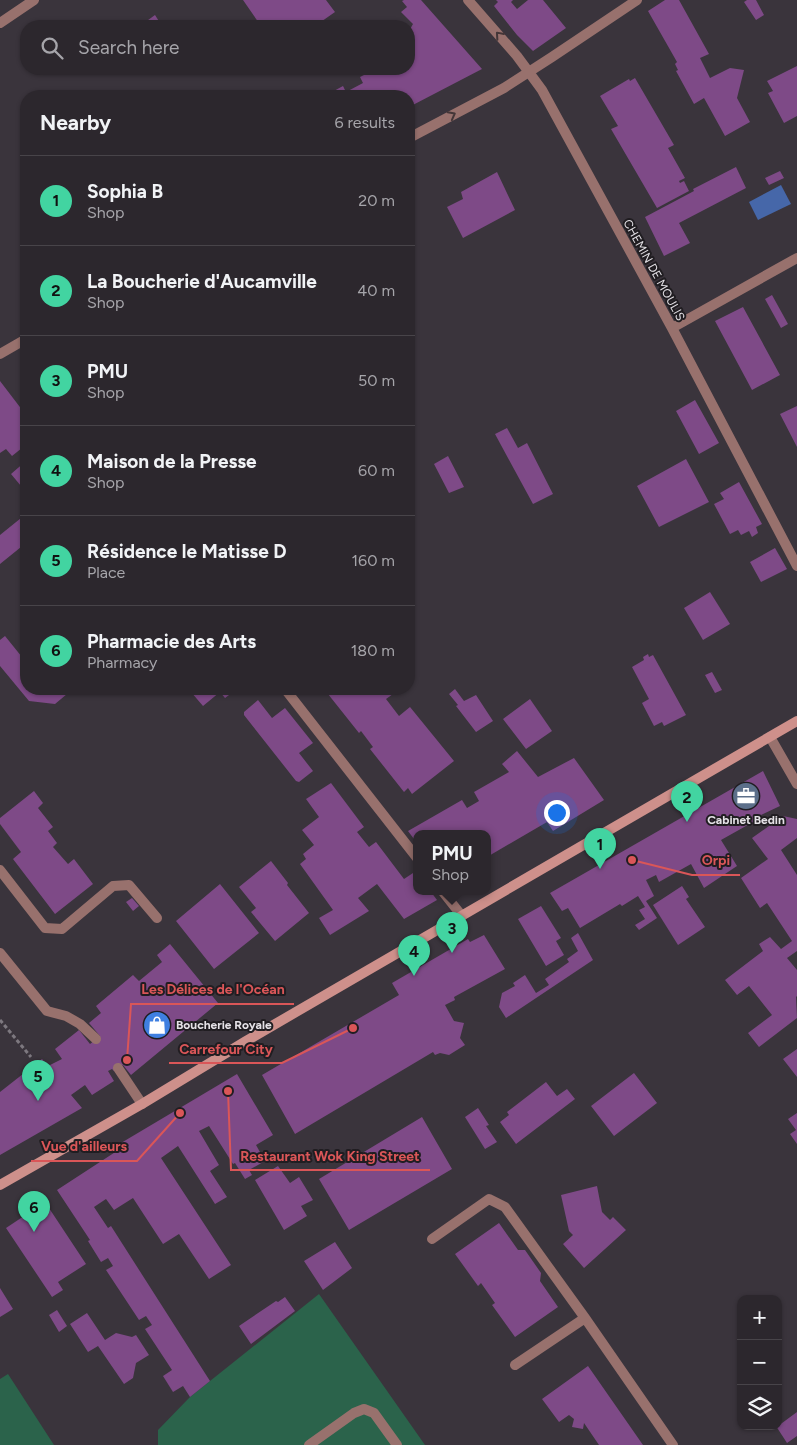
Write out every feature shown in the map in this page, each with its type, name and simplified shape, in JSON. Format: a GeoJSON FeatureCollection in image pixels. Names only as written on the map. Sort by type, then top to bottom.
{"type":"FeatureCollection","features":[{"type":"Feature","properties":{"kind":"main road"},"geometry":{"type":"LineString","coordinates":[[0,1185],[797,721]]}},
{"type":"Feature","properties":{"kind":"street"},"geometry":{"type":"LineString","coordinates":[[0,23],[34,0]]}},
{"type":"Feature","properties":{"kind":"street","name":"CHEMIN DE MOULIS"},"geometry":{"type":"LineString","coordinates":[[468,0],[517,56],[542,90],[672,328],[797,566]]}},
{"type":"Feature","properties":{"kind":"street"},"geometry":{"type":"LineString","coordinates":[[415,135],[504,88],[637,0]]}},
{"type":"Feature","properties":{"kind":"street"},"geometry":{"type":"LineString","coordinates":[[672,328],[797,258]]}},
{"type":"Feature","properties":{"kind":"street"},"geometry":{"type":"LineString","coordinates":[[0,354],[20,342]]}},
{"type":"Feature","properties":{"kind":"street"},"geometry":{"type":"LineString","coordinates":[[290,695],[413,853]]}},
{"type":"Feature","properties":{"kind":"street"},"geometry":{"type":"LineString","coordinates":[[770,738],[797,784]]}},
{"type":"Feature","properties":{"kind":"street"},"geometry":{"type":"LineString","coordinates":[[0,870],[45,928],[62,929],[113,886],[129,885],[157,918]]}},
{"type":"Feature","properties":{"kind":"street"},"geometry":{"type":"LineString","coordinates":[[445,895],[462,916]]}},
{"type":"Feature","properties":{"kind":"street"},"geometry":{"type":"LineString","coordinates":[[0,953],[47,1011],[66,1016],[80,1024],[96,1040]]}},
{"type":"Feature","properties":{"kind":"street"},"geometry":{"type":"LineString","coordinates":[[118,1068],[142,1104]]}},
{"type":"Feature","properties":{"kind":"street"},"geometry":{"type":"LineString","coordinates":[[432,1239],[489,1199],[505,1207],[673,1445]]}},
{"type":"Feature","properties":{"kind":"street"},"geometry":{"type":"LineString","coordinates":[[515,1365],[585,1318]]}},
{"type":"Feature","properties":{"kind":"street"},"geometry":{"type":"LineString","coordinates":[[309,1445],[354,1413],[364,1409],[374,1413],[397,1445]]}},
{"type":"Feature","properties":{"kind":"path"},"geometry":{"type":"LineString","coordinates":[[0,1020],[31,1057]]}},
{"type":"Feature","properties":{"kind":"green space"},"geometry":{"type":"Polygon","coordinates":[[[319,1294],[425,1445],[158,1445],[158,1430],[190,1397],[319,1294]]]}},
{"type":"Feature","properties":{"kind":"green space"},"geometry":{"type":"Polygon","coordinates":[[[8,1374],[54,1445],[0,1445],[0,1379],[8,1374]]]}},
{"type":"Feature","properties":{"kind":"water"},"geometry":{"type":"Polygon","coordinates":[[[781,185],[791,204],[758,220],[749,202],[781,185]]]}},
{"type":"Feature","properties":{"kind":"building"},"geometry":{"type":"Polygon","coordinates":[[[243,0],[326,0],[335,12],[324,20],[257,20],[243,0]]]}},
{"type":"Feature","properties":{"kind":"building"},"geometry":{"type":"Polygon","coordinates":[[[421,0],[482,69],[415,104],[415,90],[350,90],[363,83],[360,77],[364,75],[415,75],[415,20],[409,20],[401,12],[407,7],[402,1],[421,0]]]}},
{"type":"Feature","properties":{"kind":"building"},"geometry":{"type":"Polygon","coordinates":[[[496,0],[513,0],[511,2],[517,9],[528,0],[543,0],[566,28],[533,51],[517,35],[494,6],[498,2],[496,0]]]}},
{"type":"Feature","properties":{"kind":"building"},"geometry":{"type":"Polygon","coordinates":[[[665,0],[679,0],[709,54],[700,58],[710,78],[730,68],[744,70],[737,98],[750,122],[725,136],[704,98],[694,104],[676,71],[678,70],[675,64],[677,62],[648,11],[665,0]]]}},
{"type":"Feature","properties":{"kind":"building"},"geometry":{"type":"Polygon","coordinates":[[[756,0],[764,15],[756,20],[744,2],[756,0]]]}},
{"type":"Feature","properties":{"kind":"building"},"geometry":{"type":"Polygon","coordinates":[[[155,15],[158,20],[148,20],[155,15]]]}},
{"type":"Feature","properties":{"kind":"building"},"geometry":{"type":"Polygon","coordinates":[[[797,66],[797,116],[784,123],[768,93],[773,91],[767,81],[797,66]]]}},
{"type":"Feature","properties":{"kind":"building"},"geometry":{"type":"Polygon","coordinates":[[[635,78],[674,145],[668,148],[685,178],[679,181],[680,183],[684,181],[689,191],[657,208],[611,129],[618,126],[600,96],[629,79],[630,81],[635,78]]]}},
{"type":"Feature","properties":{"kind":"building"},"geometry":{"type":"Polygon","coordinates":[[[343,86],[345,90],[336,90],[343,86]]]}},
{"type":"Feature","properties":{"kind":"building"},"geometry":{"type":"Polygon","coordinates":[[[736,167],[746,188],[679,223],[690,243],[664,256],[645,217],[736,167]]]}},
{"type":"Feature","properties":{"kind":"building"},"geometry":{"type":"Polygon","coordinates":[[[780,171],[784,178],[769,185],[765,178],[780,171]]]}},
{"type":"Feature","properties":{"kind":"building"},"geometry":{"type":"Polygon","coordinates":[[[497,172],[515,210],[463,238],[447,207],[463,199],[461,192],[497,172]]]}},
{"type":"Feature","properties":{"kind":"building"},"geometry":{"type":"Polygon","coordinates":[[[772,295],[788,324],[781,328],[765,299],[772,295]]]}},
{"type":"Feature","properties":{"kind":"building"},"geometry":{"type":"Polygon","coordinates":[[[743,307],[780,375],[752,390],[715,321],[743,307]]]}},
{"type":"Feature","properties":{"kind":"building"},"geometry":{"type":"Polygon","coordinates":[[[0,381],[20,407],[20,450],[12,456],[6,449],[0,453],[0,381]]]}},
{"type":"Feature","properties":{"kind":"building"},"geometry":{"type":"Polygon","coordinates":[[[695,400],[719,443],[699,454],[676,411],[695,400]]]}},
{"type":"Feature","properties":{"kind":"building"},"geometry":{"type":"Polygon","coordinates":[[[797,406],[797,447],[780,414],[797,406]]]}},
{"type":"Feature","properties":{"kind":"building"},"geometry":{"type":"Polygon","coordinates":[[[507,428],[518,448],[527,443],[553,494],[533,504],[495,434],[507,428]]]}},
{"type":"Feature","properties":{"kind":"building"},"geometry":{"type":"Polygon","coordinates":[[[448,456],[464,487],[449,493],[434,464],[448,456]]]}},
{"type":"Feature","properties":{"kind":"building"},"geometry":{"type":"Polygon","coordinates":[[[686,459],[709,502],[659,527],[637,486],[686,459]]]}},
{"type":"Feature","properties":{"kind":"building"},"geometry":{"type":"Polygon","coordinates":[[[20,466],[20,485],[11,474],[20,466]]]}},
{"type":"Feature","properties":{"kind":"building"},"geometry":{"type":"Polygon","coordinates":[[[739,482],[762,524],[756,527],[758,533],[752,537],[749,531],[741,535],[738,530],[730,534],[714,504],[724,499],[720,493],[739,482]]]}},
{"type":"Feature","properties":{"kind":"building"},"geometry":{"type":"Polygon","coordinates":[[[20,519],[20,548],[0,564],[0,535],[20,519]]]}},
{"type":"Feature","properties":{"kind":"building"},"geometry":{"type":"Polygon","coordinates":[[[775,548],[787,569],[761,582],[750,562],[775,548]]]}},
{"type":"Feature","properties":{"kind":"building"},"geometry":{"type":"Polygon","coordinates":[[[710,592],[730,624],[703,640],[684,608],[710,592]]]}},
{"type":"Feature","properties":{"kind":"building"},"geometry":{"type":"Polygon","coordinates":[[[5,636],[20,655],[20,690],[0,666],[0,640],[5,636]]]}},
{"type":"Feature","properties":{"kind":"building"},"geometry":{"type":"Polygon","coordinates":[[[648,654],[649,657],[653,655],[686,715],[664,726],[662,722],[654,726],[642,703],[649,699],[632,667],[644,660],[643,657],[648,654]]]}},
{"type":"Feature","properties":{"kind":"building"},"geometry":{"type":"Polygon","coordinates":[[[712,672],[722,690],[715,693],[705,675],[712,672]]]}},
{"type":"Feature","properties":{"kind":"building"},"geometry":{"type":"Polygon","coordinates":[[[455,689],[464,701],[476,695],[493,721],[476,732],[449,694],[455,689]]]}},
{"type":"Feature","properties":{"kind":"building"},"geometry":{"type":"Polygon","coordinates":[[[24,695],[66,695],[55,704],[29,701],[24,695]]]}},
{"type":"Feature","properties":{"kind":"building"},"geometry":{"type":"Polygon","coordinates":[[[194,695],[216,695],[203,706],[194,695]]]}},
{"type":"Feature","properties":{"kind":"building"},"geometry":{"type":"Polygon","coordinates":[[[329,695],[392,695],[386,699],[399,716],[410,707],[454,761],[412,794],[408,788],[404,792],[370,749],[373,747],[361,731],[359,733],[329,695]]]}},
{"type":"Feature","properties":{"kind":"building"},"geometry":{"type":"Polygon","coordinates":[[[530,699],[552,731],[526,749],[503,719],[530,699]]]}},
{"type":"Feature","properties":{"kind":"building"},"geometry":{"type":"Polygon","coordinates":[[[258,700],[272,718],[285,708],[313,743],[299,753],[313,771],[299,782],[296,781],[244,715],[244,712],[258,700]]]}},
{"type":"Feature","properties":{"kind":"building"},"geometry":{"type":"Polygon","coordinates":[[[517,751],[538,777],[574,758],[604,800],[553,831],[547,822],[491,855],[491,830],[413,830],[413,838],[408,831],[462,800],[467,808],[479,801],[474,792],[509,772],[502,764],[517,751]]]}},
{"type":"Feature","properties":{"kind":"building"},"geometry":{"type":"Polygon","coordinates":[[[763,771],[780,806],[761,815],[762,817],[721,840],[737,866],[704,888],[691,864],[659,882],[656,875],[646,880],[654,896],[646,901],[657,918],[639,930],[635,925],[645,919],[639,910],[645,907],[638,896],[622,906],[620,904],[580,928],[568,908],[562,911],[550,893],[763,771]]]}},
{"type":"Feature","properties":{"kind":"building"},"geometry":{"type":"Polygon","coordinates":[[[331,783],[364,827],[357,832],[369,847],[376,842],[404,879],[413,873],[413,895],[433,895],[437,900],[404,919],[377,884],[358,898],[369,911],[330,935],[319,918],[333,910],[300,864],[306,859],[303,854],[314,845],[302,830],[319,817],[306,799],[331,783]]]}},
{"type":"Feature","properties":{"kind":"building"},"geometry":{"type":"Polygon","coordinates":[[[34,791],[43,803],[38,808],[53,827],[48,831],[57,843],[53,847],[68,864],[74,859],[93,884],[55,914],[13,859],[21,852],[0,824],[0,818],[34,791]]]}},
{"type":"Feature","properties":{"kind":"building"},"geometry":{"type":"Polygon","coordinates":[[[783,816],[797,819],[797,838],[781,850],[797,875],[797,951],[787,958],[797,970],[797,1018],[759,1047],[748,1033],[772,1015],[749,986],[737,995],[725,980],[763,951],[759,944],[770,937],[781,949],[792,941],[767,903],[760,908],[741,878],[768,859],[752,838],[783,816]]]}},
{"type":"Feature","properties":{"kind":"building"},"geometry":{"type":"Polygon","coordinates":[[[271,861],[309,913],[275,941],[251,912],[256,908],[239,887],[271,861]]]}},
{"type":"Feature","properties":{"kind":"building"},"geometry":{"type":"Polygon","coordinates":[[[220,884],[259,933],[214,969],[176,921],[220,884]]]}},
{"type":"Feature","properties":{"kind":"building"},"geometry":{"type":"Polygon","coordinates":[[[682,886],[689,897],[686,899],[705,927],[678,945],[653,905],[682,886]]]}},
{"type":"Feature","properties":{"kind":"building"},"geometry":{"type":"Polygon","coordinates":[[[132,898],[139,906],[133,911],[126,902],[132,898]]]}},
{"type":"Feature","properties":{"kind":"building"},"geometry":{"type":"Polygon","coordinates":[[[541,906],[561,938],[556,941],[564,955],[546,966],[518,919],[541,906]]]}},
{"type":"Feature","properties":{"kind":"building"},"geometry":{"type":"Polygon","coordinates":[[[578,933],[593,960],[506,1018],[499,1007],[502,993],[515,986],[513,983],[525,975],[536,993],[549,985],[545,979],[569,962],[567,959],[578,951],[571,938],[578,933]]]}},
{"type":"Feature","properties":{"kind":"building"},"geometry":{"type":"Polygon","coordinates":[[[484,935],[505,969],[454,997],[455,1000],[445,1005],[454,1021],[464,1023],[460,1038],[465,1045],[449,1055],[440,1053],[435,1055],[433,1052],[295,1134],[262,1075],[399,995],[392,983],[468,939],[470,942],[484,935]]]}},
{"type":"Feature","properties":{"kind":"building"},"geometry":{"type":"Polygon","coordinates":[[[170,944],[218,1003],[131,1075],[123,1065],[114,1071],[112,1069],[108,1071],[114,1081],[92,1095],[85,1085],[71,1095],[82,1108],[0,1155],[0,1092],[42,1059],[48,1066],[62,1059],[55,1049],[79,1030],[90,1044],[100,1036],[89,1023],[101,1013],[96,1006],[133,975],[139,981],[162,962],[157,955],[170,944]]]}},
{"type":"Feature","properties":{"kind":"building"},"geometry":{"type":"Polygon","coordinates":[[[797,1049],[797,1077],[783,1059],[797,1049]]]}},
{"type":"Feature","properties":{"kind":"building"},"geometry":{"type":"Polygon","coordinates":[[[634,1073],[657,1103],[614,1136],[591,1106],[634,1073]]]}},
{"type":"Feature","properties":{"kind":"building"},"geometry":{"type":"Polygon","coordinates":[[[237,1074],[273,1135],[256,1145],[265,1161],[249,1170],[252,1175],[245,1179],[209,1126],[199,1131],[219,1165],[210,1171],[227,1197],[215,1204],[178,1146],[161,1158],[231,1265],[209,1279],[179,1234],[163,1244],[133,1198],[114,1210],[106,1199],[94,1207],[108,1228],[111,1226],[210,1381],[190,1397],[183,1386],[173,1392],[163,1376],[172,1370],[145,1329],[152,1325],[146,1316],[139,1320],[106,1270],[113,1266],[108,1258],[101,1262],[88,1241],[90,1240],[57,1190],[123,1147],[121,1143],[237,1074]]]}},
{"type":"Feature","properties":{"kind":"building"},"geometry":{"type":"Polygon","coordinates":[[[546,1082],[557,1096],[567,1089],[575,1099],[516,1144],[500,1122],[509,1115],[507,1112],[546,1082]]]}},
{"type":"Feature","properties":{"kind":"building"},"geometry":{"type":"Polygon","coordinates":[[[478,1108],[489,1125],[486,1126],[497,1142],[485,1149],[465,1117],[478,1108]]]}},
{"type":"Feature","properties":{"kind":"building"},"geometry":{"type":"Polygon","coordinates":[[[797,1113],[797,1144],[790,1134],[796,1130],[788,1119],[797,1113]]]}},
{"type":"Feature","properties":{"kind":"building"},"geometry":{"type":"Polygon","coordinates":[[[422,1117],[452,1169],[349,1230],[319,1179],[422,1117]]]}},
{"type":"Feature","properties":{"kind":"building"},"geometry":{"type":"Polygon","coordinates":[[[278,1166],[290,1183],[299,1177],[313,1200],[301,1206],[307,1216],[284,1230],[255,1180],[278,1166]]]}},
{"type":"Feature","properties":{"kind":"building"},"geometry":{"type":"Polygon","coordinates":[[[597,1186],[602,1212],[610,1220],[613,1217],[626,1230],[584,1268],[563,1244],[573,1235],[569,1231],[561,1195],[597,1186]]]}},
{"type":"Feature","properties":{"kind":"building"},"geometry":{"type":"Polygon","coordinates":[[[45,1202],[86,1264],[58,1282],[63,1290],[52,1297],[6,1228],[45,1202]]]}},
{"type":"Feature","properties":{"kind":"building"},"geometry":{"type":"Polygon","coordinates":[[[499,1223],[518,1250],[525,1250],[541,1273],[540,1281],[558,1307],[515,1337],[492,1305],[495,1303],[481,1283],[478,1286],[455,1254],[499,1223]]]}},
{"type":"Feature","properties":{"kind":"building"},"geometry":{"type":"Polygon","coordinates":[[[335,1242],[352,1268],[323,1290],[304,1261],[335,1242]]]}},
{"type":"Feature","properties":{"kind":"building"},"geometry":{"type":"Polygon","coordinates":[[[0,1288],[13,1309],[0,1317],[0,1288]]]}},
{"type":"Feature","properties":{"kind":"building"},"geometry":{"type":"Polygon","coordinates":[[[285,1297],[295,1311],[251,1344],[239,1326],[285,1297]]]}},
{"type":"Feature","properties":{"kind":"building"},"geometry":{"type":"Polygon","coordinates":[[[57,1310],[67,1326],[59,1332],[49,1315],[57,1310]]]}},
{"type":"Feature","properties":{"kind":"building"},"geometry":{"type":"Polygon","coordinates":[[[87,1313],[105,1340],[116,1333],[132,1337],[136,1335],[149,1355],[136,1363],[133,1378],[124,1384],[98,1346],[88,1352],[70,1324],[87,1313]]]}},
{"type":"Feature","properties":{"kind":"building"},"geometry":{"type":"Polygon","coordinates":[[[588,1366],[643,1445],[599,1445],[584,1423],[583,1429],[572,1427],[574,1419],[569,1415],[559,1422],[542,1399],[588,1366]]]}},
{"type":"Feature","properties":{"kind":"building"},"geometry":{"type":"Polygon","coordinates":[[[797,1412],[797,1436],[787,1443],[779,1430],[782,1430],[782,1423],[797,1412]]]}},
{"type":"Feature","properties":{"kind":"place","name":"Cabinet Bedin"},"geometry":{"type":"Point","coordinates":[746,796]}},
{"type":"Feature","properties":{"kind":"place","name":"La Boucherie d'Aucamville"},"geometry":{"type":"Point","coordinates":[687,822]}},
{"type":"Feature","properties":{"kind":"place","name":"Orpi"},"geometry":{"type":"Point","coordinates":[632,860]}},
{"type":"Feature","properties":{"kind":"place","name":"Sophia B"},"geometry":{"type":"Point","coordinates":[600,869]}},
{"type":"Feature","properties":{"kind":"place","name":"PMU"},"geometry":{"type":"Point","coordinates":[452,953]}},
{"type":"Feature","properties":{"kind":"place","name":"Maison de la Presse"},"geometry":{"type":"Point","coordinates":[414,976]}},
{"type":"Feature","properties":{"kind":"place","name":"Boucherie Royale"},"geometry":{"type":"Point","coordinates":[157,1025]}},
{"type":"Feature","properties":{"kind":"place","name":"Carrefour City"},"geometry":{"type":"Point","coordinates":[353,1028]}},
{"type":"Feature","properties":{"kind":"place","name":"Les Délices de l'Océan"},"geometry":{"type":"Point","coordinates":[127,1060]}},
{"type":"Feature","properties":{"kind":"place","name":"Restaurant Wok King Street"},"geometry":{"type":"Point","coordinates":[228,1091]}},
{"type":"Feature","properties":{"kind":"place","name":"Résidence le Matisse D"},"geometry":{"type":"Point","coordinates":[38,1101]}},
{"type":"Feature","properties":{"kind":"place","name":"Vue d'ailleurs"},"geometry":{"type":"Point","coordinates":[180,1113]}},
{"type":"Feature","properties":{"kind":"place","name":"Pharmacie des Arts"},"geometry":{"type":"Point","coordinates":[34,1232]}}]}
